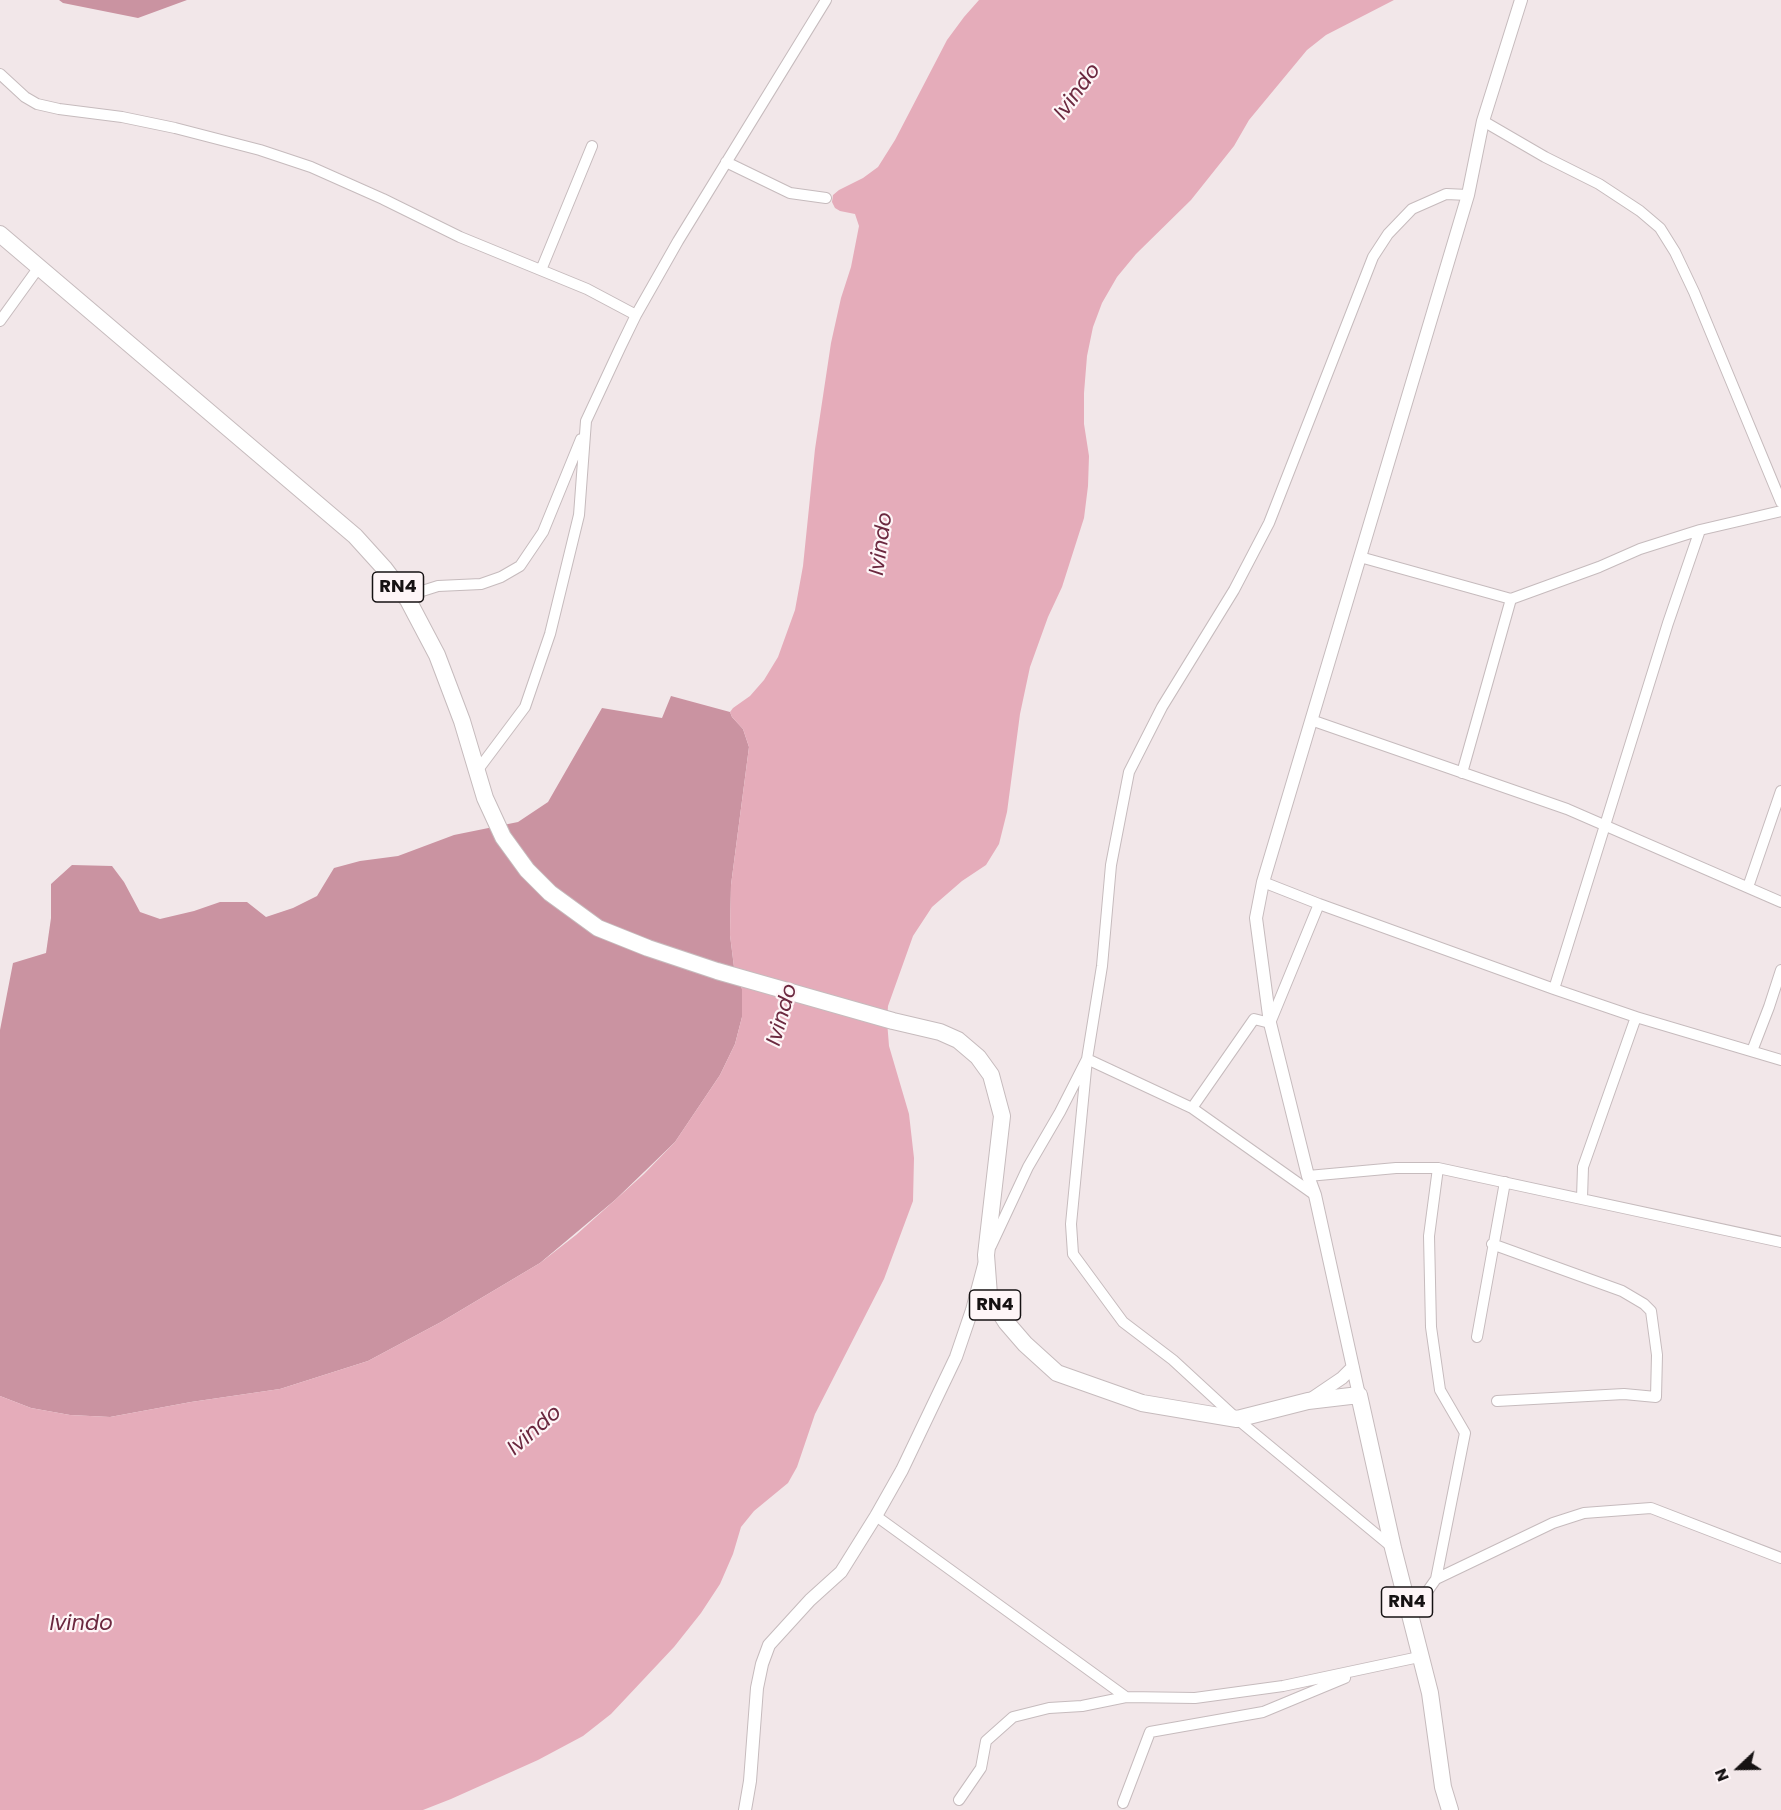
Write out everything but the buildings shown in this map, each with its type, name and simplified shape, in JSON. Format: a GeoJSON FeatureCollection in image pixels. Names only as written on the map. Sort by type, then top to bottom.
{"type":"FeatureCollection","features":[{"type":"Feature","properties":{"kind":"highway","name":"RN4"},"geometry":{"type":"LineString","coordinates":[[0,234],[355,536],[384,568],[408,600],[437,655],[462,721],[485,798],[503,837],[527,870],[550,894],[598,928],[648,948],[717,971],[893,1022],[940,1032],[958,1040],[978,1057],[991,1075],[1002,1116],[986,1255],[989,1295],[1006,1322],[1025,1344],[1057,1373],[1142,1403],[1237,1419],[1308,1401],[1359,1395],[1393,1548],[1430,1694],[1443,1787],[1450,1810]]}},
{"type":"Feature","properties":{"kind":"street"},"geometry":{"type":"LineString","coordinates":[[408,600],[419,592],[438,586],[481,584],[501,577],[520,566],[543,532],[579,445],[586,421],[636,315],[726,162],[826,0]]}},
{"type":"Feature","properties":{"kind":"street"},"geometry":{"type":"LineString","coordinates":[[1359,1395],[1314,1195],[1270,1023],[1256,918],[1263,882],[1468,195],[1483,121],[1521,0]]}},
{"type":"Feature","properties":{"kind":"street"},"geometry":{"type":"LineString","coordinates":[[0,74],[25,97],[37,104],[175,128],[250,147],[311,167],[460,237],[586,289],[636,315]]}},
{"type":"Feature","properties":{"kind":"street"},"geometry":{"type":"LineString","coordinates":[[1483,121],[1545,157],[1599,184],[1640,211],[1660,228],[1675,252],[1694,291],[1781,502]]}},
{"type":"Feature","properties":{"kind":"street"},"geometry":{"type":"LineString","coordinates":[[541,270],[592,146]]}},
{"type":"Feature","properties":{"kind":"street"},"geometry":{"type":"LineString","coordinates":[[726,162],[790,193],[826,198]]}},
{"type":"Feature","properties":{"kind":"street"},"geometry":{"type":"LineString","coordinates":[[1393,1548],[1237,1419],[1173,1360],[1123,1322],[1073,1254],[1071,1224],[1087,1059],[1102,966],[1111,865],[1129,772],[1162,707],[1234,590],[1269,523],[1373,257],[1388,234],[1412,209],[1446,194],[1468,195]]}},
{"type":"Feature","properties":{"kind":"street"},"geometry":{"type":"LineString","coordinates":[[0,321],[39,267]]}},
{"type":"Feature","properties":{"kind":"street"},"geometry":{"type":"LineString","coordinates":[[477,771],[525,708],[550,634],[579,515],[586,421]]}},
{"type":"Feature","properties":{"kind":"street"},"geometry":{"type":"LineString","coordinates":[[1360,557],[1511,599],[1641,549],[1700,530],[1781,511]]}},
{"type":"Feature","properties":{"kind":"street"},"geometry":{"type":"LineString","coordinates":[[1554,989],[1665,634],[1700,530]]}},
{"type":"Feature","properties":{"kind":"street"},"geometry":{"type":"LineString","coordinates":[[1462,773],[1511,599]]}},
{"type":"Feature","properties":{"kind":"street"},"geometry":{"type":"LineString","coordinates":[[1311,720],[1567,809],[1781,902]]}},
{"type":"Feature","properties":{"kind":"street"},"geometry":{"type":"LineString","coordinates":[[1748,887],[1781,791]]}},
{"type":"Feature","properties":{"kind":"street"},"geometry":{"type":"LineString","coordinates":[[1263,882],[1554,989],[1636,1017],[1781,1060]]}},
{"type":"Feature","properties":{"kind":"street"},"geometry":{"type":"LineString","coordinates":[[1270,1023],[1319,904]]}},
{"type":"Feature","properties":{"kind":"street"},"geometry":{"type":"LineString","coordinates":[[1752,1051],[1781,970]]}},
{"type":"Feature","properties":{"kind":"street"},"geometry":{"type":"LineString","coordinates":[[1582,1198],[1583,1167],[1636,1017]]}},
{"type":"Feature","properties":{"kind":"street"},"geometry":{"type":"LineString","coordinates":[[1192,1108],[1254,1019],[1270,1023]]}},
{"type":"Feature","properties":{"kind":"street"},"geometry":{"type":"LineString","coordinates":[[1087,1059],[1192,1108],[1314,1195]]}},
{"type":"Feature","properties":{"kind":"street"},"geometry":{"type":"LineString","coordinates":[[745,1810],[750,1781],[757,1688],[769,1645],[810,1600],[841,1572],[902,1470],[956,1357],[972,1310],[986,1255],[1028,1167],[1087,1059]]}},
{"type":"Feature","properties":{"kind":"street"},"geometry":{"type":"LineString","coordinates":[[1308,1176],[1396,1168],[1438,1168],[1781,1242]]}},
{"type":"Feature","properties":{"kind":"street"},"geometry":{"type":"LineString","coordinates":[[1410,1616],[1436,1579],[1465,1433],[1440,1390],[1431,1327],[1429,1236],[1438,1168]]}},
{"type":"Feature","properties":{"kind":"street"},"geometry":{"type":"LineString","coordinates":[[1477,1337],[1505,1182]]}},
{"type":"Feature","properties":{"kind":"street"},"geometry":{"type":"LineString","coordinates":[[1492,1244],[1622,1291],[1644,1304],[1651,1311],[1657,1355],[1656,1397],[1624,1394],[1497,1401]]}},
{"type":"Feature","properties":{"kind":"street"},"geometry":{"type":"LineString","coordinates":[[1308,1401],[1342,1378],[1353,1367]]}},
{"type":"Feature","properties":{"kind":"street"},"geometry":{"type":"LineString","coordinates":[[1436,1579],[1553,1523],[1584,1513],[1651,1508],[1781,1558]]}},
{"type":"Feature","properties":{"kind":"street"},"geometry":{"type":"LineString","coordinates":[[876,1516],[1126,1697]]}},
{"type":"Feature","properties":{"kind":"street"},"geometry":{"type":"LineString","coordinates":[[960,1800],[981,1768],[986,1740],[1013,1717],[1049,1708],[1082,1706],[1126,1697],[1194,1698],[1283,1686],[1419,1657]]}},
{"type":"Feature","properties":{"kind":"street"},"geometry":{"type":"LineString","coordinates":[[1123,1803],[1150,1732],[1263,1712],[1367,1669]]}},
{"type":"Feature","properties":{"kind":"shaded area"},"geometry":{"type":"Polygon","coordinates":[[[59,0],[187,0],[138,18],[63,3],[59,0]]]}},
{"type":"Feature","properties":{"kind":"shaded area"},"geometry":{"type":"Polygon","coordinates":[[[671,696],[730,712],[743,729],[749,747],[731,885],[730,935],[734,967],[742,989],[742,1017],[735,1044],[720,1075],[675,1142],[615,1200],[540,1263],[441,1322],[368,1361],[280,1389],[110,1417],[70,1415],[31,1408],[0,1396],[0,1030],[13,963],[46,953],[51,918],[51,884],[72,865],[112,866],[124,882],[140,912],[160,919],[220,902],[247,902],[266,917],[293,908],[317,896],[334,868],[360,861],[398,856],[454,835],[518,822],[548,802],[602,708],[662,718],[671,696]]]}},
{"type":"Feature","properties":{"kind":"water","name":"Ivindo"},"geometry":{"type":"Polygon","coordinates":[[[979,0],[1394,0],[1326,35],[1307,50],[1249,120],[1234,146],[1191,200],[1136,254],[1117,277],[1102,303],[1093,327],[1087,356],[1084,424],[1089,456],[1084,518],[1062,587],[1048,617],[1030,667],[1020,714],[1007,812],[999,844],[986,865],[962,881],[932,907],[913,936],[888,1006],[889,1046],[909,1114],[914,1158],[913,1201],[884,1279],[815,1414],[797,1467],[788,1483],[754,1511],[741,1527],[733,1554],[720,1584],[701,1613],[674,1647],[611,1714],[583,1736],[538,1760],[451,1799],[423,1810],[0,1810],[0,1396],[31,1408],[70,1415],[110,1417],[280,1389],[368,1361],[441,1322],[540,1263],[576,1235],[644,1174],[675,1142],[720,1075],[735,1044],[742,1017],[742,989],[734,967],[730,935],[731,885],[749,747],[743,729],[730,712],[750,696],[764,680],[778,657],[795,610],[803,566],[815,449],[831,343],[859,226],[855,214],[835,208],[832,202],[833,195],[878,167],[895,140],[947,40],[979,0]]]}}]}
